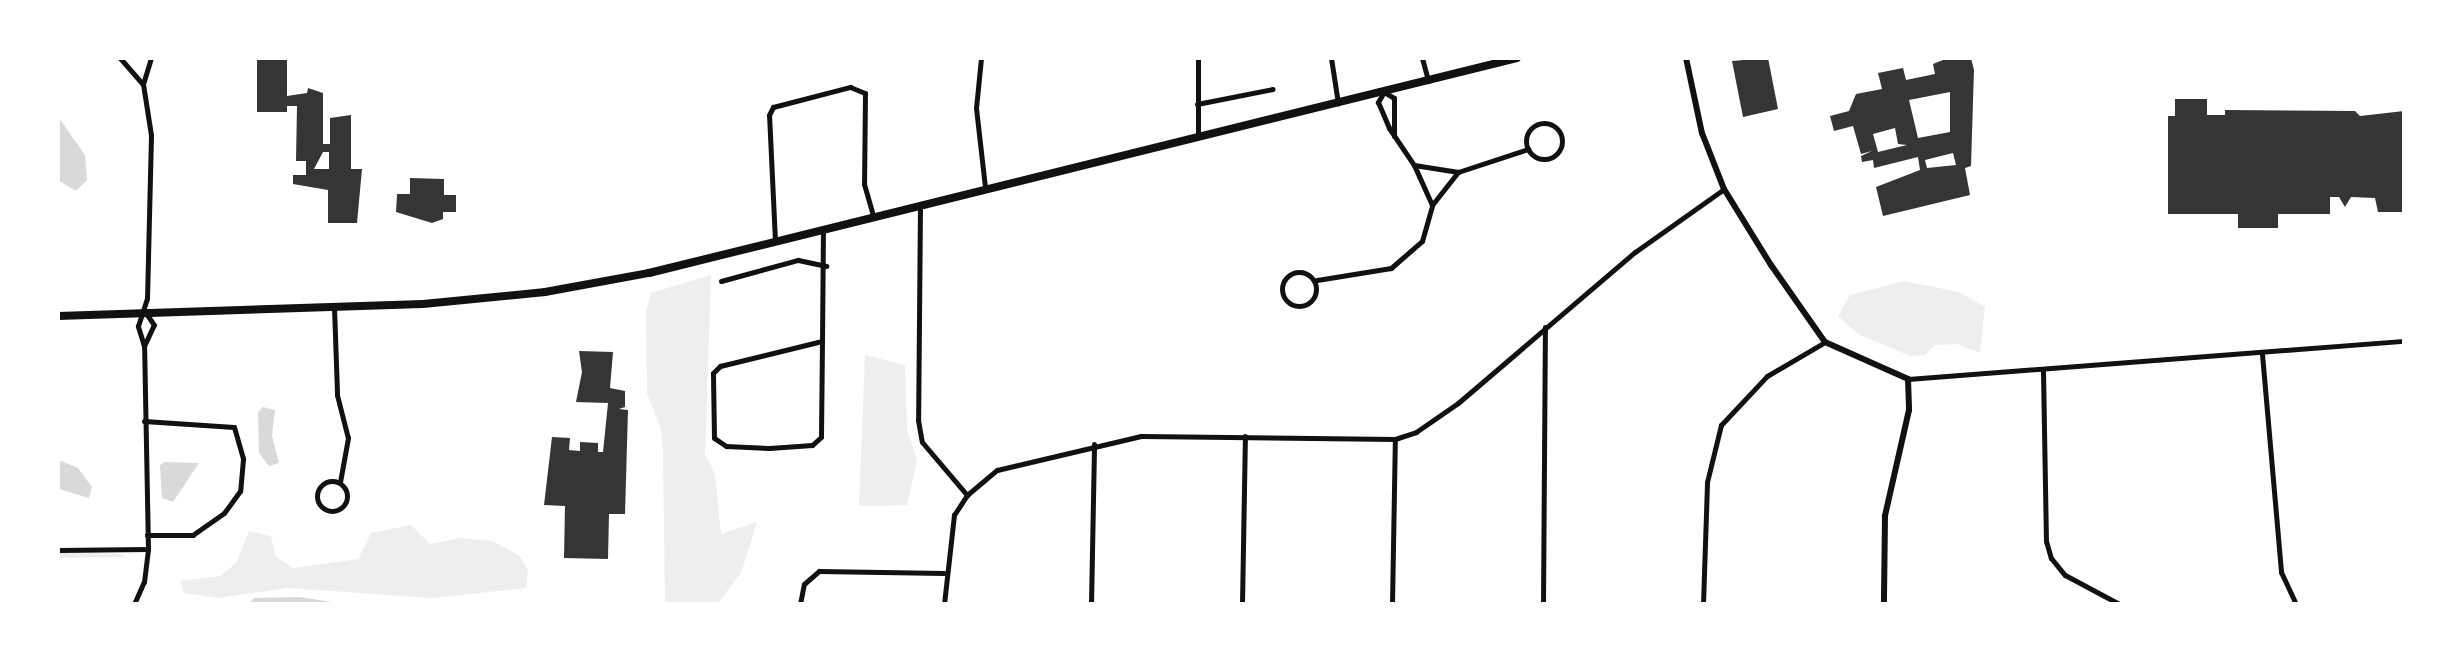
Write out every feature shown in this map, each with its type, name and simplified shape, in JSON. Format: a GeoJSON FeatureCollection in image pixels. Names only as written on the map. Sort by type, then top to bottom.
{"type":"FeatureCollection","features":[{"type":"Feature","properties":{"kind":"main road"},"geometry":{"type":"LineString","coordinates":[[58,316],[334,308],[545,292],[775,241],[1198,134],[1428,81],[1482,63],[1517,58]]}},
{"type":"Feature","properties":{"kind":"street"},"geometry":{"type":"LineString","coordinates":[[120,58],[143,84]]}},
{"type":"Feature","properties":{"kind":"street"},"geometry":{"type":"LineString","coordinates":[[134,603],[144,582],[148,549],[144,346],[138,326],[146,313],[152,135],[143,84],[151,58]]}},
{"type":"Feature","properties":{"kind":"street"},"geometry":{"type":"LineString","coordinates":[[981,58],[976,108],[985,187]]}},
{"type":"Feature","properties":{"kind":"street"},"geometry":{"type":"LineString","coordinates":[[1198,58],[1198,134]]}},
{"type":"Feature","properties":{"kind":"street"},"geometry":{"type":"LineString","coordinates":[[1331,58],[1338,103]]}},
{"type":"Feature","properties":{"kind":"street"},"geometry":{"type":"LineString","coordinates":[[1422,58],[1428,81]]}},
{"type":"Feature","properties":{"kind":"street"},"geometry":{"type":"LineString","coordinates":[[1686,58],[1702,133],[1724,189],[1826,342],[1908,379],[2043,371],[2403,341]]}},
{"type":"Feature","properties":{"kind":"street"},"geometry":{"type":"LineString","coordinates":[[775,241],[769,115],[773,107],[850,87],[865,93],[864,184],[873,215]]}},
{"type":"Feature","properties":{"kind":"street"},"geometry":{"type":"LineString","coordinates":[[1197,104],[1273,89]]}},
{"type":"Feature","properties":{"kind":"street"},"geometry":{"type":"LineString","coordinates":[[1394,136],[1394,98],[1384,92],[1378,102],[1394,136],[1414,165],[1432,205]]}},
{"type":"Feature","properties":{"kind":"street"},"geometry":{"type":"LineString","coordinates":[[1537,124],[1558,131],[1561,142],[1553,156],[1542,159],[1528,149],[1526,138],[1537,124]]}},
{"type":"Feature","properties":{"kind":"street"},"geometry":{"type":"LineString","coordinates":[[1414,165],[1458,172],[1528,149]]}},
{"type":"Feature","properties":{"kind":"street"},"geometry":{"type":"LineString","coordinates":[[1317,280],[1306,302],[1294,307],[1286,302],[1282,288],[1290,276],[1300,273],[1317,280],[1369,274],[1398,263],[1422,241],[1432,205],[1458,172]]}},
{"type":"Feature","properties":{"kind":"street"},"geometry":{"type":"LineString","coordinates":[[944,603],[949,531],[967,495],[997,470],[1094,444],[1142,436],[1395,439],[1434,422],[1635,252],[1724,189]]}},
{"type":"Feature","properties":{"kind":"street"},"geometry":{"type":"LineString","coordinates":[[920,204],[918,420],[922,442],[967,495]]}},
{"type":"Feature","properties":{"kind":"street"},"geometry":{"type":"LineString","coordinates":[[822,341],[720,366],[713,373],[714,438],[726,446],[769,448],[812,445],[821,437],[822,341],[826,266],[823,229]]}},
{"type":"Feature","properties":{"kind":"street"},"geometry":{"type":"LineString","coordinates":[[721,281],[798,260],[826,266]]}},
{"type":"Feature","properties":{"kind":"street"},"geometry":{"type":"LineString","coordinates":[[334,308],[337,395],[348,438],[340,482],[347,500],[341,509],[327,511],[319,504],[318,489],[330,480],[340,482]]}},
{"type":"Feature","properties":{"kind":"street"},"geometry":{"type":"LineString","coordinates":[[144,346],[154,325],[146,313]]}},
{"type":"Feature","properties":{"kind":"street"},"geometry":{"type":"LineString","coordinates":[[1543,603],[1545,327]]}},
{"type":"Feature","properties":{"kind":"street"},"geometry":{"type":"LineString","coordinates":[[1703,603],[1707,482],[1721,425],[1767,376],[1826,342]]}},
{"type":"Feature","properties":{"kind":"street"},"geometry":{"type":"LineString","coordinates":[[2262,354],[2281,572],[2296,603]]}},
{"type":"Feature","properties":{"kind":"street"},"geometry":{"type":"LineString","coordinates":[[2043,371],[2046,541],[2051,558],[2065,575],[2119,603]]}},
{"type":"Feature","properties":{"kind":"street"},"geometry":{"type":"LineString","coordinates":[[1884,603],[1885,516],[1909,410],[1908,379]]}},
{"type":"Feature","properties":{"kind":"street"},"geometry":{"type":"LineString","coordinates":[[144,421],[234,426],[243,459],[240,491],[224,513],[193,535],[147,535]]}},
{"type":"Feature","properties":{"kind":"street"},"geometry":{"type":"LineString","coordinates":[[1242,603],[1245,436]]}},
{"type":"Feature","properties":{"kind":"street"},"geometry":{"type":"LineString","coordinates":[[1392,603],[1395,439]]}},
{"type":"Feature","properties":{"kind":"street"},"geometry":{"type":"LineString","coordinates":[[1091,603],[1094,444]]}},
{"type":"Feature","properties":{"kind":"street"},"geometry":{"type":"LineString","coordinates":[[58,550],[148,549]]}},
{"type":"Feature","properties":{"kind":"street"},"geometry":{"type":"LineString","coordinates":[[800,603],[807,579],[819,572],[945,573]]}},
{"type":"Feature","properties":{"kind":"shaded area"},"geometry":{"type":"Polygon","coordinates":[[[59,118],[85,155],[87,180],[76,191],[59,181],[59,118]]]}},
{"type":"Feature","properties":{"kind":"shaded area"},"geometry":{"type":"Polygon","coordinates":[[[711,275],[705,454],[715,474],[721,534],[757,522],[741,573],[718,603],[665,603],[663,454],[661,428],[647,394],[646,311],[651,293],[711,275]]]}},
{"type":"Feature","properties":{"kind":"shaded area"},"geometry":{"type":"Polygon","coordinates":[[[1904,281],[1959,292],[1985,307],[1980,353],[1957,344],[1935,345],[1925,355],[1910,356],[1858,334],[1838,316],[1850,295],[1904,281]]]}},
{"type":"Feature","properties":{"kind":"shaded area"},"geometry":{"type":"Polygon","coordinates":[[[865,355],[905,365],[907,429],[917,460],[907,505],[859,506],[865,355]]]}},
{"type":"Feature","properties":{"kind":"shaded area"},"geometry":{"type":"Polygon","coordinates":[[[263,407],[275,410],[272,436],[279,463],[269,466],[259,453],[258,412],[263,407]]]}},
{"type":"Feature","properties":{"kind":"shaded area"},"geometry":{"type":"Polygon","coordinates":[[[59,460],[78,468],[92,487],[89,498],[59,489],[59,460]]]}},
{"type":"Feature","properties":{"kind":"shaded area"},"geometry":{"type":"Polygon","coordinates":[[[165,462],[199,463],[173,502],[162,498],[160,465],[165,462]]]}},
{"type":"Feature","properties":{"kind":"shaded area"},"geometry":{"type":"Polygon","coordinates":[[[411,525],[430,544],[460,538],[493,541],[521,557],[528,571],[526,588],[432,598],[287,588],[218,598],[184,593],[180,581],[220,576],[236,563],[249,531],[271,536],[276,557],[293,568],[358,559],[371,533],[411,525]]]}},
{"type":"Feature","properties":{"kind":"shaded area"},"geometry":{"type":"Polygon","coordinates":[[[59,551],[121,554],[125,557],[59,558],[59,551]]]}},
{"type":"Feature","properties":{"kind":"shaded area"},"geometry":{"type":"Polygon","coordinates":[[[300,597],[338,603],[249,603],[254,598],[300,597]]]}},
{"type":"Feature","properties":{"kind":"building"},"geometry":{"type":"Polygon","coordinates":[[[257,58],[287,58],[287,96],[307,93],[308,88],[323,93],[323,144],[330,144],[330,118],[351,115],[351,169],[362,169],[357,223],[328,223],[328,190],[293,184],[293,175],[306,175],[306,161],[296,161],[297,106],[287,106],[287,112],[257,112],[257,58]],[[323,152],[314,169],[329,169],[329,152],[323,152]]]}},
{"type":"Feature","properties":{"kind":"building"},"geometry":{"type":"Polygon","coordinates":[[[1768,58],[1778,109],[1743,117],[1732,61],[1768,58]]]}},
{"type":"Feature","properties":{"kind":"building"},"geometry":{"type":"Polygon","coordinates":[[[1948,58],[1971,58],[1974,70],[1971,166],[1965,168],[1970,195],[1883,216],[1876,187],[1920,170],[1918,157],[1874,168],[1873,160],[1862,162],[1861,156],[1872,151],[1861,154],[1853,126],[1834,131],[1830,116],[1849,111],[1856,94],[1882,89],[1878,73],[1903,68],[1906,80],[1935,74],[1933,64],[1948,58]],[[1950,92],[1909,100],[1918,138],[1950,132],[1950,92]],[[1895,128],[1873,134],[1878,152],[1907,145],[1898,144],[1895,128]],[[1953,153],[1925,160],[1927,168],[1956,165],[1953,153]]]}},
{"type":"Feature","properties":{"kind":"building"},"geometry":{"type":"Polygon","coordinates":[[[2175,99],[2207,99],[2207,115],[2225,115],[2225,110],[2355,111],[2360,116],[2404,111],[2404,212],[2378,212],[2375,198],[2351,197],[2345,207],[2339,197],[2330,197],[2330,214],[2278,214],[2278,228],[2238,228],[2238,214],[2168,214],[2168,116],[2175,116],[2175,99]]]}},
{"type":"Feature","properties":{"kind":"building"},"geometry":{"type":"Polygon","coordinates":[[[410,178],[444,179],[444,195],[456,195],[456,212],[443,212],[443,219],[432,223],[396,212],[397,194],[410,194],[410,178]]]}},
{"type":"Feature","properties":{"kind":"building"},"geometry":{"type":"Polygon","coordinates":[[[579,351],[613,352],[610,388],[625,391],[625,407],[619,409],[628,410],[625,514],[609,514],[608,559],[564,558],[565,506],[544,505],[552,437],[570,438],[569,450],[580,451],[580,442],[598,443],[598,452],[603,452],[608,403],[576,402],[582,372],[579,351]]]}}]}
